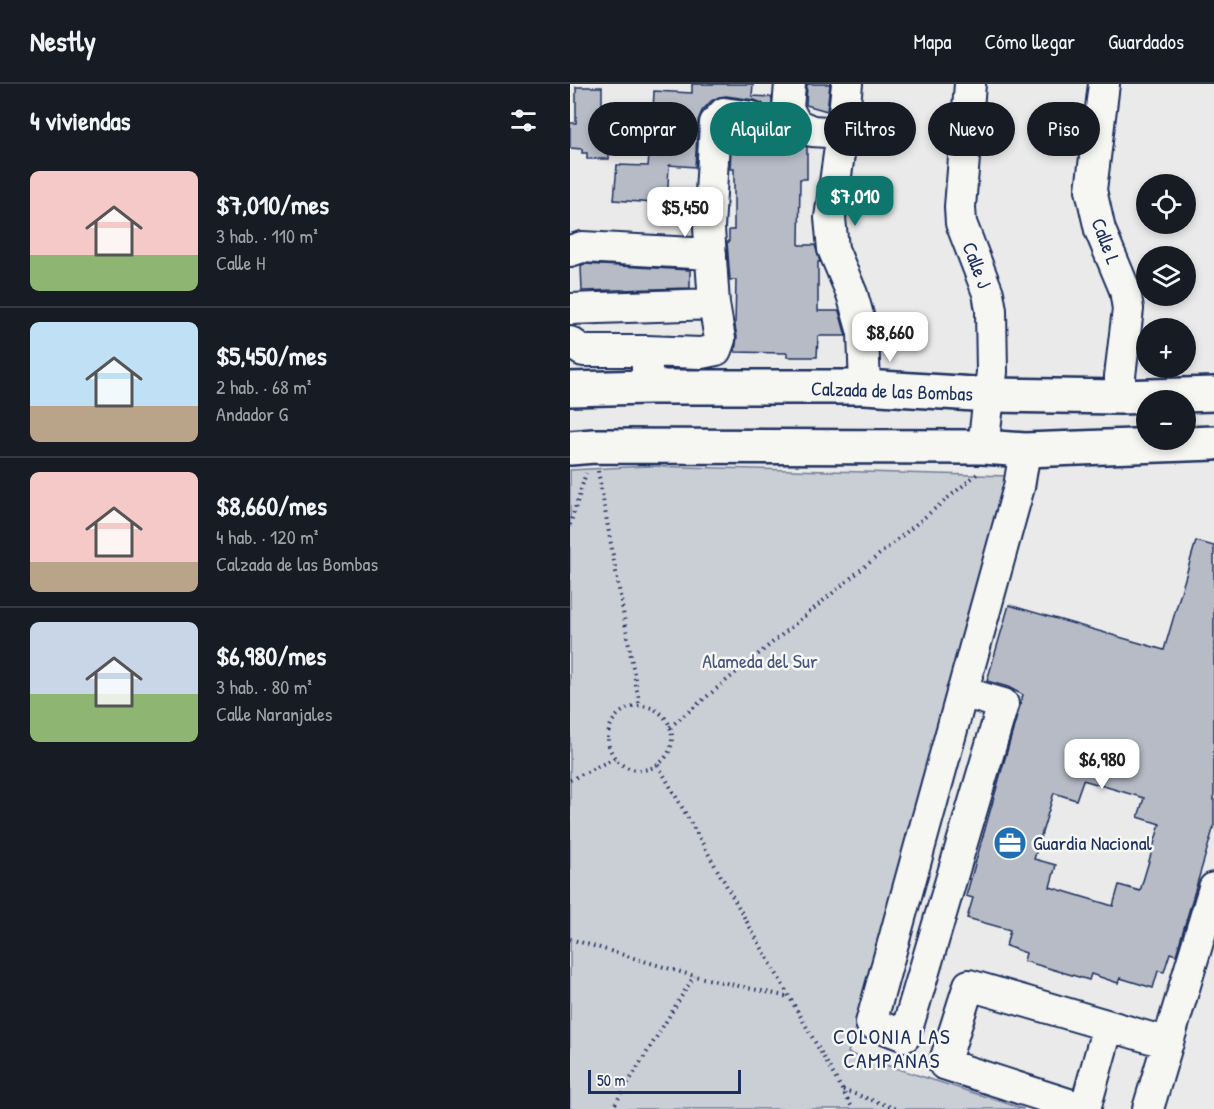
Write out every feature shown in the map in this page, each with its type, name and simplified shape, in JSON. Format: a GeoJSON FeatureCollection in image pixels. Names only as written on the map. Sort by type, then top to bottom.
{"type":"FeatureCollection","features":[{"type":"Feature","properties":{"kind":"main road","name":"Calzada de las Bombas"},"geometry":{"type":"LineString","coordinates":[[570,389],[865,387],[990,395],[1120,397],[1214,394]]}},
{"type":"Feature","properties":{"kind":"main road"},"geometry":{"type":"LineString","coordinates":[[582,447],[1005,449],[1214,443]]}},
{"type":"Feature","properties":{"kind":"street"},"geometry":{"type":"LineString","coordinates":[[790,84],[788,108],[796,124],[812,131],[824,132]]}},
{"type":"Feature","properties":{"kind":"street"},"geometry":{"type":"LineString","coordinates":[[845,102],[847,84]]}},
{"type":"Feature","properties":{"kind":"street","name":"Calle J"},"geometry":{"type":"LineString","coordinates":[[962,692],[1003,704],[905,1036],[871,1023],[962,692],[1019,488],[990,395],[992,309],[961,223],[960,207],[970,84]]}},
{"type":"Feature","properties":{"kind":"street","name":"Calle L"},"geometry":{"type":"LineString","coordinates":[[1104,84],[1091,190],[1100,230],[1125,290],[1128,309],[1120,376],[1120,397]]}},
{"type":"Feature","properties":{"kind":"street"},"geometry":{"type":"LineString","coordinates":[[570,342],[583,351],[701,353],[716,350],[720,339],[714,304],[709,228],[713,156]]}},
{"type":"Feature","properties":{"kind":"street"},"geometry":{"type":"LineString","coordinates":[[839,156],[830,218],[833,249],[852,294],[863,333],[865,387]]}},
{"type":"Feature","properties":{"kind":"street"},"geometry":{"type":"LineString","coordinates":[[570,251],[582,247],[711,254]]}},
{"type":"Feature","properties":{"kind":"street"},"geometry":{"type":"LineString","coordinates":[[570,309],[714,304]]}},
{"type":"Feature","properties":{"kind":"street"},"geometry":{"type":"LineString","coordinates":[[646,351],[648,387]]}},
{"type":"Feature","properties":{"kind":"street"},"geometry":{"type":"LineString","coordinates":[[1148,1109],[1168,1043],[1202,980],[1214,888]]}},
{"type":"Feature","properties":{"kind":"street"},"geometry":{"type":"LineString","coordinates":[[1108,1026],[1085,1109],[944,1064],[969,985],[1168,1043]]}},
{"type":"Feature","properties":{"kind":"path"},"geometry":{"type":"LineString","coordinates":[[570,525],[582,447]]}},
{"type":"Feature","properties":{"kind":"path"},"geometry":{"type":"LineString","coordinates":[[582,447],[640,707]]}},
{"type":"Feature","properties":{"kind":"path"},"geometry":{"type":"LineString","coordinates":[[670,727],[1005,449]]}},
{"type":"Feature","properties":{"kind":"path"},"geometry":{"type":"LineString","coordinates":[[640,707],[656,711],[664,717],[670,727],[672,737],[666,757],[658,765],[648,769],[627,768],[615,758],[608,744],[611,724],[626,709],[640,707]]}},
{"type":"Feature","properties":{"kind":"path"},"geometry":{"type":"LineString","coordinates":[[570,780],[615,758]]}},
{"type":"Feature","properties":{"kind":"path"},"geometry":{"type":"LineString","coordinates":[[658,765],[853,1109]]}},
{"type":"Feature","properties":{"kind":"path"},"geometry":{"type":"LineString","coordinates":[[570,939],[694,976],[789,997]]}},
{"type":"Feature","properties":{"kind":"path"},"geometry":{"type":"LineString","coordinates":[[612,1109],[694,976]]}},
{"type":"Feature","properties":{"kind":"path"},"geometry":{"type":"LineString","coordinates":[[842,1090],[897,1109]]}},
{"type":"Feature","properties":{"kind":"green space","name":"Alameda del Sur"},"geometry":{"type":"Polygon","coordinates":[[[648,466],[1009,476],[848,1053],[1024,1109],[570,1109],[570,470],[648,466]]]}},
{"type":"Feature","properties":{"kind":"building"},"geometry":{"type":"Polygon","coordinates":[[[692,84],[753,84],[752,96],[772,97],[772,102],[719,97],[711,101],[702,111],[698,121],[698,102],[653,102],[654,91],[692,93],[692,84]]]}},
{"type":"Feature","properties":{"kind":"building"},"geometry":{"type":"Polygon","coordinates":[[[807,84],[830,84],[828,102],[824,102],[824,110],[812,107],[812,102],[806,102],[807,84]]]}},
{"type":"Feature","properties":{"kind":"building"},"geometry":{"type":"Polygon","coordinates":[[[576,87],[602,87],[602,102],[588,102],[588,156],[609,156],[609,159],[587,159],[587,153],[582,153],[582,149],[570,148],[570,123],[576,123],[576,87]]]}},
{"type":"Feature","properties":{"kind":"building"},"geometry":{"type":"Polygon","coordinates":[[[649,156],[696,156],[695,167],[669,165],[667,204],[614,200],[617,165],[648,166],[649,156]]]}},
{"type":"Feature","properties":{"kind":"building"},"geometry":{"type":"Polygon","coordinates":[[[731,156],[807,156],[807,179],[800,179],[799,245],[815,245],[820,262],[818,262],[818,311],[839,311],[846,336],[818,336],[817,357],[787,357],[787,353],[735,352],[736,280],[730,280],[727,242],[729,242],[729,230],[734,230],[734,169],[730,169],[731,156]]]}},
{"type":"Feature","properties":{"kind":"building"},"geometry":{"type":"Polygon","coordinates":[[[584,264],[690,270],[690,288],[582,291],[581,266],[584,264]]]}},
{"type":"Feature","properties":{"kind":"building","name":"Guardia Nacional"},"geometry":{"type":"Polygon","coordinates":[[[1196,541],[1214,546],[1214,826],[1176,955],[1170,953],[1164,972],[1158,971],[1153,988],[1120,978],[1118,983],[1091,974],[1089,980],[1024,961],[1026,953],[1006,946],[1010,930],[967,918],[973,898],[966,896],[1023,695],[1008,687],[987,681],[1009,605],[1164,650],[1196,541]],[[1083,780],[1076,800],[1054,793],[1034,859],[1056,865],[1050,887],[1113,906],[1119,885],[1140,891],[1160,824],[1138,817],[1144,798],[1083,780]]]}},
{"type":"Feature","properties":{"kind":"place","name":"Guardia Nacional"},"geometry":{"type":"Point","coordinates":[1010,843]}},
{"type":"Feature","properties":{"kind":"district","name":"COLONIA LAS CAMPANAS"},"geometry":{"type":"Point","coordinates":[892,1049]}}]}
